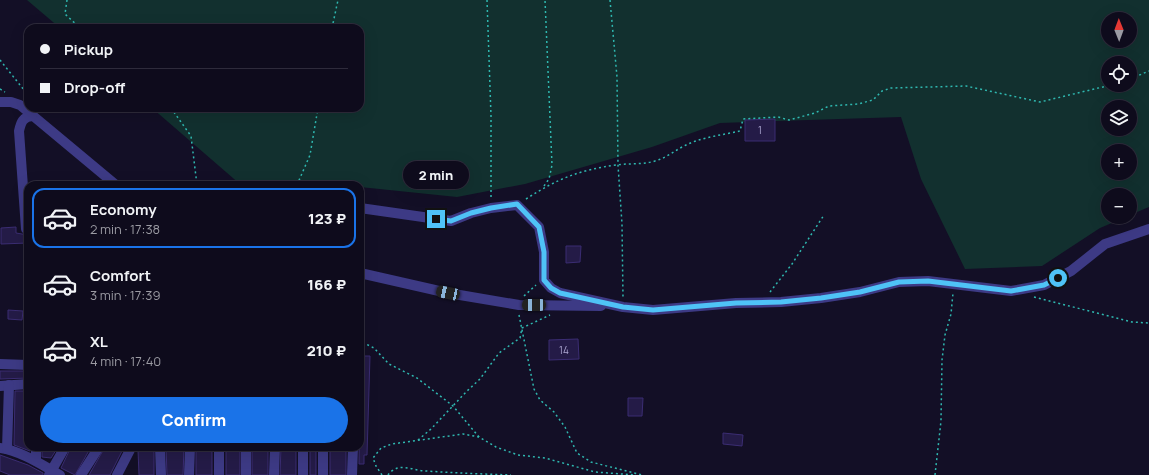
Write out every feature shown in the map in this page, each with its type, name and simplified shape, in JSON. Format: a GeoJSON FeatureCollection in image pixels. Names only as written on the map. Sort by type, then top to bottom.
{"type":"FeatureCollection","features":[{"type":"Feature","properties":{"kind":"street"},"geometry":{"type":"LineString","coordinates":[[0,102],[11,102],[20,105],[24,109]]}},
{"type":"Feature","properties":{"kind":"street"},"geometry":{"type":"LineString","coordinates":[[28,112],[111,181]]}},
{"type":"Feature","properties":{"kind":"street"},"geometry":{"type":"LineString","coordinates":[[24,202],[19,131],[21,121],[27,116],[32,116]]}},
{"type":"Feature","properties":{"kind":"street"},"geometry":{"type":"LineString","coordinates":[[364,209],[451,221],[471,213],[517,204],[539,227],[544,252],[544,280],[551,288],[560,293],[623,307]]}},
{"type":"Feature","properties":{"kind":"street"},"geometry":{"type":"LineString","coordinates":[[364,274],[448,293],[519,305],[623,307],[653,310],[821,298],[860,292],[899,282],[928,281],[989,290],[1011,291],[1044,285],[1071,271],[1106,244],[1149,229]]}},
{"type":"Feature","properties":{"kind":"street"},"geometry":{"type":"LineString","coordinates":[[0,364],[24,365]]}},
{"type":"Feature","properties":{"kind":"street"},"geometry":{"type":"LineString","coordinates":[[24,384],[5,386],[4,448],[36,461],[50,472],[60,475]]}},
{"type":"Feature","properties":{"kind":"street"},"geometry":{"type":"LineString","coordinates":[[36,451],[36,461]]}},
{"type":"Feature","properties":{"kind":"street"},"geometry":{"type":"LineString","coordinates":[[50,472],[63,451]]}},
{"type":"Feature","properties":{"kind":"street"},"geometry":{"type":"LineString","coordinates":[[82,475],[97,451]]}},
{"type":"Feature","properties":{"kind":"street"},"geometry":{"type":"LineString","coordinates":[[117,475],[129,451]]}},
{"type":"Feature","properties":{"kind":"street"},"geometry":{"type":"LineString","coordinates":[[160,451],[160,475]]}},
{"type":"Feature","properties":{"kind":"street"},"geometry":{"type":"LineString","coordinates":[[189,475],[190,451]]}},
{"type":"Feature","properties":{"kind":"street"},"geometry":{"type":"LineString","coordinates":[[219,451],[219,475]]}},
{"type":"Feature","properties":{"kind":"street"},"geometry":{"type":"LineString","coordinates":[[246,451],[246,475]]}},
{"type":"Feature","properties":{"kind":"street"},"geometry":{"type":"LineString","coordinates":[[274,475],[275,451]]}},
{"type":"Feature","properties":{"kind":"street"},"geometry":{"type":"LineString","coordinates":[[303,451],[303,475]]}},
{"type":"Feature","properties":{"kind":"street"},"geometry":{"type":"LineString","coordinates":[[323,475],[324,451]]}},
{"type":"Feature","properties":{"kind":"street"},"geometry":{"type":"LineString","coordinates":[[352,475],[353,451]]}},
{"type":"Feature","properties":{"kind":"path"},"geometry":{"type":"LineString","coordinates":[[67,0],[65,14],[76,24]]}},
{"type":"Feature","properties":{"kind":"path"},"geometry":{"type":"LineString","coordinates":[[333,24],[338,0]]}},
{"type":"Feature","properties":{"kind":"path"},"geometry":{"type":"LineString","coordinates":[[487,0],[491,116],[491,208]]}},
{"type":"Feature","properties":{"kind":"path"},"geometry":{"type":"LineString","coordinates":[[544,188],[549,179],[552,165],[545,0]]}},
{"type":"Feature","properties":{"kind":"path"},"geometry":{"type":"LineString","coordinates":[[610,0],[617,77],[618,165],[622,224],[623,307]]}},
{"type":"Feature","properties":{"kind":"path"},"geometry":{"type":"LineString","coordinates":[[0,60],[24,90]]}},
{"type":"Feature","properties":{"kind":"path"},"geometry":{"type":"LineString","coordinates":[[1137,76],[1149,71]]}},
{"type":"Feature","properties":{"kind":"path"},"geometry":{"type":"LineString","coordinates":[[517,204],[560,179],[577,173],[599,167],[635,165],[655,162],[685,145],[740,131],[742,118],[778,117],[789,120],[815,113],[829,106],[858,104],[873,100],[882,91],[891,88],[966,86],[1040,102],[1101,87]]}},
{"type":"Feature","properties":{"kind":"path"},"geometry":{"type":"LineString","coordinates":[[174,112],[191,136],[197,181]]}},
{"type":"Feature","properties":{"kind":"path"},"geometry":{"type":"LineString","coordinates":[[299,181],[310,155],[317,112]]}},
{"type":"Feature","properties":{"kind":"path"},"geometry":{"type":"LineString","coordinates":[[761,303],[792,264],[824,215]]}},
{"type":"Feature","properties":{"kind":"path"},"geometry":{"type":"LineString","coordinates":[[544,280],[519,300],[518,311],[534,389],[540,400],[554,412],[565,427],[577,453],[591,462],[642,475]]}},
{"type":"Feature","properties":{"kind":"path"},"geometry":{"type":"LineString","coordinates":[[935,475],[942,421],[942,360],[945,335],[951,314],[954,284]]}},
{"type":"Feature","properties":{"kind":"path"},"geometry":{"type":"LineString","coordinates":[[1034,297],[1132,322],[1149,323]]}},
{"type":"Feature","properties":{"kind":"path"},"geometry":{"type":"LineString","coordinates":[[522,328],[562,310],[564,305]]}},
{"type":"Feature","properties":{"kind":"path"},"geometry":{"type":"LineString","coordinates":[[416,441],[431,430],[480,379],[499,353],[520,338],[522,328]]}},
{"type":"Feature","properties":{"kind":"path"},"geometry":{"type":"LineString","coordinates":[[364,344],[374,348],[389,364],[417,378],[453,406],[479,437]]}},
{"type":"Feature","properties":{"kind":"path"},"geometry":{"type":"LineString","coordinates":[[382,475],[373,458],[381,448],[392,444],[464,434],[479,437],[496,447],[518,455],[545,458],[595,472],[636,475]]}},
{"type":"Feature","properties":{"kind":"path"},"geometry":{"type":"LineString","coordinates":[[388,475],[398,468],[464,474],[511,475]]}},
{"type":"Feature","properties":{"kind":"green space"},"geometry":{"type":"Polygon","coordinates":[[[27,0],[1149,0],[1149,207],[1137,212],[1137,188],[1101,188],[1101,224],[1109,224],[1100,228],[1042,266],[965,269],[921,179],[901,117],[720,123],[652,147],[525,184],[457,197],[364,187],[364,181],[236,181],[157,112],[364,112],[364,24],[55,24],[27,0]]]}},
{"type":"Feature","properties":{"kind":"building"},"geometry":{"type":"Polygon","coordinates":[[[775,119],[775,141],[745,141],[745,120],[775,119]]]}},
{"type":"Feature","properties":{"kind":"building"},"geometry":{"type":"Polygon","coordinates":[[[16,227],[16,233],[24,234],[24,243],[1,244],[1,228],[16,227]]]}},
{"type":"Feature","properties":{"kind":"building"},"geometry":{"type":"Polygon","coordinates":[[[566,246],[581,246],[580,262],[566,263],[566,246]]]}},
{"type":"Feature","properties":{"kind":"building"},"geometry":{"type":"Polygon","coordinates":[[[8,310],[23,311],[22,320],[8,319],[8,310]]]}},
{"type":"Feature","properties":{"kind":"building"},"geometry":{"type":"Polygon","coordinates":[[[578,339],[579,359],[549,360],[549,340],[578,339]]]}},
{"type":"Feature","properties":{"kind":"building"},"geometry":{"type":"Polygon","coordinates":[[[364,356],[370,356],[367,455],[364,455],[364,464],[359,464],[359,451],[364,451],[364,356]]]}},
{"type":"Feature","properties":{"kind":"building"},"geometry":{"type":"Polygon","coordinates":[[[0,371],[24,371],[24,378],[0,379],[0,371]]]}},
{"type":"Feature","properties":{"kind":"building"},"geometry":{"type":"Polygon","coordinates":[[[15,391],[24,391],[24,449],[14,445],[15,391]]]}},
{"type":"Feature","properties":{"kind":"building"},"geometry":{"type":"Polygon","coordinates":[[[628,398],[643,398],[642,416],[628,416],[628,398]]]}},
{"type":"Feature","properties":{"kind":"building"},"geometry":{"type":"Polygon","coordinates":[[[723,433],[743,435],[742,446],[723,444],[723,433]]]}},
{"type":"Feature","properties":{"kind":"building"},"geometry":{"type":"Polygon","coordinates":[[[42,451],[55,451],[51,458],[42,457],[42,451]]]}},
{"type":"Feature","properties":{"kind":"building"},"geometry":{"type":"Polygon","coordinates":[[[69,451],[89,451],[75,475],[61,468],[69,451]]]}},
{"type":"Feature","properties":{"kind":"building"},"geometry":{"type":"Polygon","coordinates":[[[103,451],[122,451],[110,475],[89,475],[103,451]]]}},
{"type":"Feature","properties":{"kind":"building"},"geometry":{"type":"Polygon","coordinates":[[[138,451],[154,451],[154,475],[139,475],[138,451]]]}},
{"type":"Feature","properties":{"kind":"building"},"geometry":{"type":"Polygon","coordinates":[[[166,451],[184,451],[183,475],[167,475],[166,451]]]}},
{"type":"Feature","properties":{"kind":"building"},"geometry":{"type":"Polygon","coordinates":[[[196,451],[212,451],[212,475],[196,475],[196,451]]]}},
{"type":"Feature","properties":{"kind":"building"},"geometry":{"type":"Polygon","coordinates":[[[226,451],[240,451],[240,475],[226,475],[226,451]]]}},
{"type":"Feature","properties":{"kind":"building"},"geometry":{"type":"Polygon","coordinates":[[[252,451],[268,451],[268,475],[252,475],[252,451]]]}},
{"type":"Feature","properties":{"kind":"building"},"geometry":{"type":"Polygon","coordinates":[[[281,451],[296,451],[296,475],[280,475],[281,451]]]}},
{"type":"Feature","properties":{"kind":"building"},"geometry":{"type":"Polygon","coordinates":[[[310,451],[316,451],[316,475],[310,475],[310,451]]]}},
{"type":"Feature","properties":{"kind":"building"},"geometry":{"type":"Polygon","coordinates":[[[330,451],[346,451],[346,475],[330,475],[330,451]]]}},
{"type":"Feature","properties":{"kind":"building"},"geometry":{"type":"Polygon","coordinates":[[[0,455],[28,465],[43,473],[43,475],[10,475],[0,471],[0,455]]]}},
{"type":"Feature","properties":{"kind":"route"},"geometry":{"type":"LineString","coordinates":[[436,219],[451,221],[471,213],[517,204],[539,227],[544,252],[544,280],[551,288],[560,293],[623,307],[653,310],[821,298],[860,292],[899,282],[928,281],[989,290],[1011,291],[1029,289],[1044,285],[1058,278]]}}]}
